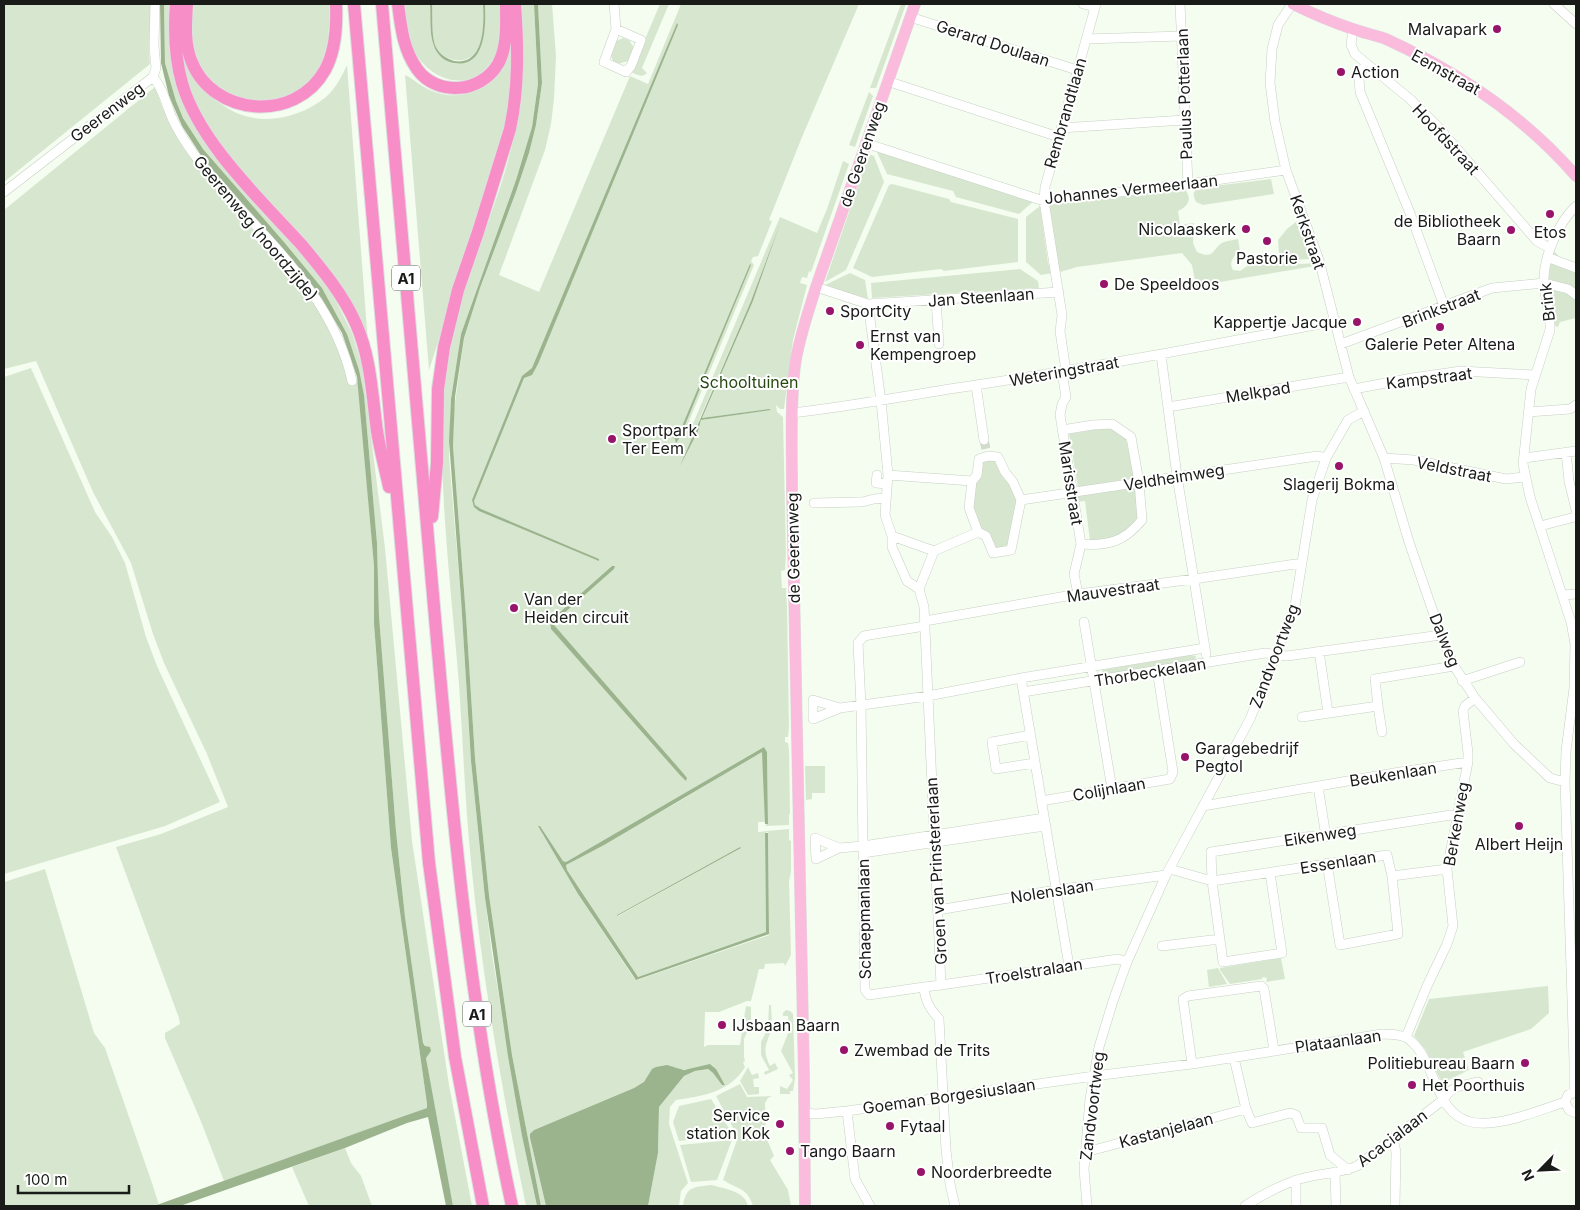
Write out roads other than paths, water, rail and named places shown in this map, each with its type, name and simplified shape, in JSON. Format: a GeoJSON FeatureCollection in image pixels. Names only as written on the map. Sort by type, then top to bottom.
{"type":"FeatureCollection","features":[{"type":"Feature","properties":{"kind":"highway","name":"A1"},"geometry":{"type":"LineString","coordinates":[[176,4],[177,59],[190,103],[202,126],[234,169],[329,279],[356,323],[367,356],[378,431],[401,543]]}},
{"type":"Feature","properties":{"kind":"highway"},"geometry":{"type":"LineString","coordinates":[[187,4],[186,36],[190,60],[197,74],[207,86],[218,94],[242,106],[271,107],[284,104],[304,94],[324,72],[331,59],[335,43],[336,4]]}},
{"type":"Feature","properties":{"kind":"highway","name":"A1"},"geometry":{"type":"LineString","coordinates":[[354,4],[429,863],[455,1057],[483,1206]]}},
{"type":"Feature","properties":{"kind":"highway","name":"A1"},"geometry":{"type":"LineString","coordinates":[[382,4],[444,722],[463,913],[488,1084],[512,1206]]}},
{"type":"Feature","properties":{"kind":"highway"},"geometry":{"type":"LineString","coordinates":[[398,4],[404,42],[409,56],[418,70],[438,86],[462,88],[474,85],[488,76],[498,63],[504,46],[507,27],[506,4]]}},
{"type":"Feature","properties":{"kind":"highway","name":"A1"},"geometry":{"type":"LineString","coordinates":[[430,552],[437,463],[440,368],[450,319],[505,148],[513,116],[518,55],[515,4]]}},
{"type":"Feature","properties":{"kind":"main road","name":"de Geerenweg"},"geometry":{"type":"LineString","coordinates":[[805,1206],[793,574],[792,413],[796,365],[804,325],[816,287],[915,4]]}},
{"type":"Feature","properties":{"kind":"main road","name":"Eemstraat"},"geometry":{"type":"LineString","coordinates":[[1293,4],[1321,18],[1384,39],[1483,92],[1527,126],[1576,176]]}},
{"type":"Feature","properties":{"kind":"street","name":"Geerenweg"},"geometry":{"type":"LineString","coordinates":[[4,192],[153,77],[156,68],[154,4]]}},
{"type":"Feature","properties":{"kind":"street"},"geometry":{"type":"LineString","coordinates":[[614,4],[616,29],[604,62],[626,72],[631,66],[641,40],[616,29]]}},
{"type":"Feature","properties":{"kind":"street"},"geometry":{"type":"LineString","coordinates":[[1083,4],[1095,6]]}},
{"type":"Feature","properties":{"kind":"street","name":"Paulus Potterlaan"},"geometry":{"type":"LineString","coordinates":[[1180,4],[1188,184]]}},
{"type":"Feature","properties":{"kind":"street","name":"Kerkstraat"},"geometry":{"type":"LineString","coordinates":[[1293,4],[1278,25],[1274,37],[1270,83],[1275,122],[1286,170],[1319,260],[1349,377],[1384,458]]}},
{"type":"Feature","properties":{"kind":"street"},"geometry":{"type":"LineString","coordinates":[[1554,4],[1576,24]]}},
{"type":"Feature","properties":{"kind":"street","name":"Rembrandtlaan"},"geometry":{"type":"LineString","coordinates":[[1064,371],[1060,331],[1062,315],[1044,201],[1045,187],[1095,6]]}},
{"type":"Feature","properties":{"kind":"street","name":"Gerard Doulaan"},"geometry":{"type":"LineString","coordinates":[[910,16],[1076,70]]}},
{"type":"Feature","properties":{"kind":"street","name":"Hoofdstraat"},"geometry":{"type":"LineString","coordinates":[[1353,29],[1352,50],[1410,99],[1439,128],[1548,253],[1576,268]]}},
{"type":"Feature","properties":{"kind":"street"},"geometry":{"type":"LineString","coordinates":[[1086,40],[1181,36]]}},
{"type":"Feature","properties":{"kind":"street"},"geometry":{"type":"LineString","coordinates":[[1366,63],[1359,78],[1360,92],[1410,213],[1444,306]]}},
{"type":"Feature","properties":{"kind":"street","name":"Geerenweg (noordzijde)"},"geometry":{"type":"LineString","coordinates":[[153,77],[160,86],[172,119],[195,156],[284,257],[315,296],[335,331],[348,363],[352,381]]}},
{"type":"Feature","properties":{"kind":"street"},"geometry":{"type":"LineString","coordinates":[[888,81],[1060,132],[1184,120]]}},
{"type":"Feature","properties":{"kind":"street","name":"Johannes Vermeerlaan"},"geometry":{"type":"LineString","coordinates":[[865,143],[1044,201],[1286,170]]}},
{"type":"Feature","properties":{"kind":"street","name":"Brink"},"geometry":{"type":"LineString","coordinates":[[1575,1092],[1565,782],[1566,751],[1573,712],[1576,644],[1571,622],[1524,476],[1524,458],[1531,389],[1551,322],[1544,283],[1548,253],[1576,206]]}},
{"type":"Feature","properties":{"kind":"street","name":"Brinkstraat"},"geometry":{"type":"LineString","coordinates":[[1341,344],[1492,288],[1544,283],[1568,289],[1576,295]]}},
{"type":"Feature","properties":{"kind":"street","name":"Jan Steenlaan"},"geometry":{"type":"LineString","coordinates":[[816,287],[868,304],[1059,292]]}},
{"type":"Feature","properties":{"kind":"street"},"geometry":{"type":"LineString","coordinates":[[936,300],[940,344]]}},
{"type":"Feature","properties":{"kind":"street"},"geometry":{"type":"LineString","coordinates":[[868,304],[881,401],[887,479],[885,515],[892,536],[892,547],[907,581],[918,589],[934,551]]}},
{"type":"Feature","properties":{"kind":"street","name":"Weteringstraat"},"geometry":{"type":"LineString","coordinates":[[792,413],[881,401],[1161,355],[1336,322]]}},
{"type":"Feature","properties":{"kind":"street"},"geometry":{"type":"LineString","coordinates":[[1161,355],[1177,476],[1208,662]]}},
{"type":"Feature","properties":{"kind":"street","name":"Marisstraat"},"geometry":{"type":"LineString","coordinates":[[1064,371],[1066,397],[1062,404],[1060,415],[1081,544],[1074,574],[1078,594]]}},
{"type":"Feature","properties":{"kind":"street","name":"Kampstraat"},"geometry":{"type":"LineString","coordinates":[[1354,389],[1461,371],[1535,375]]}},
{"type":"Feature","properties":{"kind":"street","name":"Melkpad"},"geometry":{"type":"LineString","coordinates":[[1168,407],[1349,377]]}},
{"type":"Feature","properties":{"kind":"street"},"geometry":{"type":"LineString","coordinates":[[976,385],[986,448],[979,459],[977,475],[972,481],[969,508],[978,532],[986,536],[993,553],[1010,550],[1021,500],[998,457],[986,448]]}},
{"type":"Feature","properties":{"kind":"street"},"geometry":{"type":"LineString","coordinates":[[1528,412],[1570,409],[1576,406]]}},
{"type":"Feature","properties":{"kind":"street","name":"Zandvoortweg"},"geometry":{"type":"LineString","coordinates":[[1087,1206],[1084,1169],[1090,1100],[1099,1047],[1113,1001],[1127,962],[1168,872],[1250,719],[1296,606],[1312,500],[1326,458],[1348,420],[1364,411]]}},
{"type":"Feature","properties":{"kind":"street"},"geometry":{"type":"LineString","coordinates":[[1062,430],[1112,424],[1131,437],[1139,482],[1142,520],[1136,528],[1108,544],[1081,544]]}},
{"type":"Feature","properties":{"kind":"street"},"geometry":{"type":"LineString","coordinates":[[1524,458],[1576,451]]}},
{"type":"Feature","properties":{"kind":"street"},"geometry":{"type":"LineString","coordinates":[[1566,452],[1569,480],[1576,510]]}},
{"type":"Feature","properties":{"kind":"street","name":"Veldheimweg"},"geometry":{"type":"LineString","coordinates":[[1021,500],[1317,456],[1326,458]]}},
{"type":"Feature","properties":{"kind":"street","name":"Veldstraat"},"geometry":{"type":"LineString","coordinates":[[1384,458],[1414,460],[1506,479],[1524,476]]}},
{"type":"Feature","properties":{"kind":"street","name":"Dalweg"},"geometry":{"type":"LineString","coordinates":[[1384,458],[1409,542],[1441,635],[1454,666],[1475,698],[1514,744],[1550,778],[1565,782]]}},
{"type":"Feature","properties":{"kind":"street"},"geometry":{"type":"LineString","coordinates":[[876,494],[876,479],[972,481]]}},
{"type":"Feature","properties":{"kind":"street"},"geometry":{"type":"LineString","coordinates":[[814,502],[862,502],[886,498]]}},
{"type":"Feature","properties":{"kind":"street"},"geometry":{"type":"LineString","coordinates":[[1540,526],[1575,517],[1576,514]]}},
{"type":"Feature","properties":{"kind":"street"},"geometry":{"type":"LineString","coordinates":[[892,536],[934,551],[978,532]]}},
{"type":"Feature","properties":{"kind":"street","name":"Mauvestraat"},"geometry":{"type":"LineString","coordinates":[[858,643],[864,636],[1078,594],[1302,563]]}},
{"type":"Feature","properties":{"kind":"street","name":"Groen van Prinstererlaan"},"geometry":{"type":"LineString","coordinates":[[918,589],[924,607],[925,623],[941,985],[924,987],[925,998],[939,1019],[945,1097],[946,1150],[955,1206]]}},
{"type":"Feature","properties":{"kind":"street"},"geometry":{"type":"LineString","coordinates":[[1562,595],[1576,594]]}},
{"type":"Feature","properties":{"kind":"street","name":"Thorbeckelaan"},"geometry":{"type":"LineString","coordinates":[[1084,622],[1092,667]]}},
{"type":"Feature","properties":{"kind":"street","name":"Thorbeckelaan"},"geometry":{"type":"LineString","coordinates":[[1023,692],[1265,653],[1287,656],[1441,635]]}},
{"type":"Feature","properties":{"kind":"street","name":"Schaepmanlaan"},"geometry":{"type":"LineString","coordinates":[[858,643],[861,706],[865,990],[869,996],[924,987]]}},
{"type":"Feature","properties":{"kind":"street","name":"Thorbeckelaan"},"geometry":{"type":"LineString","coordinates":[[861,706],[1205,648]]}},
{"type":"Feature","properties":{"kind":"street"},"geometry":{"type":"LineString","coordinates":[[1320,651],[1328,714]]}},
{"type":"Feature","properties":{"kind":"street"},"geometry":{"type":"LineString","coordinates":[[1462,680],[1520,662]]}},
{"type":"Feature","properties":{"kind":"street"},"geometry":{"type":"LineString","coordinates":[[1382,732],[1374,678],[1454,666]]}},
{"type":"Feature","properties":{"kind":"street"},"geometry":{"type":"LineString","coordinates":[[1092,667],[1112,789]]}},
{"type":"Feature","properties":{"kind":"street","name":"Colijnlaan"},"geometry":{"type":"LineString","coordinates":[[1041,801],[1170,779],[1173,772],[1157,670]]}},
{"type":"Feature","properties":{"kind":"street"},"geometry":{"type":"LineString","coordinates":[[1021,678],[1068,966]]}},
{"type":"Feature","properties":{"kind":"street","name":"Berkenweg"},"geometry":{"type":"LineString","coordinates":[[1406,1037],[1453,926],[1446,869],[1468,762],[1463,711],[1465,706],[1475,698]]}},
{"type":"Feature","properties":{"kind":"street"},"geometry":{"type":"LineString","coordinates":[[840,708],[861,706]]}},
{"type":"Feature","properties":{"kind":"street"},"geometry":{"type":"LineString","coordinates":[[1302,717],[1378,706]]}},
{"type":"Feature","properties":{"kind":"street"},"geometry":{"type":"LineString","coordinates":[[1030,736],[992,742],[996,769],[1035,763]]}},
{"type":"Feature","properties":{"kind":"street","name":"Beukenlaan"},"geometry":{"type":"LineString","coordinates":[[1203,806],[1468,762]]}},
{"type":"Feature","properties":{"kind":"street"},"geometry":{"type":"LineString","coordinates":[[1318,786],[1326,837]]}},
{"type":"Feature","properties":{"kind":"street"},"geometry":{"type":"LineString","coordinates":[[1565,797],[1576,798]]}},
{"type":"Feature","properties":{"kind":"street","name":"Eikenweg"},"geometry":{"type":"LineString","coordinates":[[1212,881],[1211,852],[1313,836],[1326,837],[1335,833],[1451,815],[1457,816]]}},
{"type":"Feature","properties":{"kind":"street"},"geometry":{"type":"LineString","coordinates":[[863,850],[1045,822]]}},
{"type":"Feature","properties":{"kind":"street","name":"Schaepmanlaan"},"geometry":{"type":"LineString","coordinates":[[839,848],[863,850]]}},
{"type":"Feature","properties":{"kind":"street","name":"Essenlaan"},"geometry":{"type":"LineString","coordinates":[[1212,881],[1387,855],[1392,876],[1446,869]]}},
{"type":"Feature","properties":{"kind":"street"},"geometry":{"type":"LineString","coordinates":[[1328,863],[1340,945],[1398,934],[1392,876]]}},
{"type":"Feature","properties":{"kind":"street"},"geometry":{"type":"LineString","coordinates":[[1168,872],[1212,881],[1223,962],[1282,953],[1270,873]]}},
{"type":"Feature","properties":{"kind":"street","name":"Nolenslaan"},"geometry":{"type":"LineString","coordinates":[[938,910],[1168,872]]}},
{"type":"Feature","properties":{"kind":"street"},"geometry":{"type":"LineString","coordinates":[[1162,946],[1220,939]]}},
{"type":"Feature","properties":{"kind":"street","name":"Troelstralaan"},"geometry":{"type":"LineString","coordinates":[[941,985],[1118,959],[1127,962]]}},
{"type":"Feature","properties":{"kind":"street"},"geometry":{"type":"LineString","coordinates":[[1192,1064],[1183,999],[1186,996],[1261,986],[1264,989],[1274,1050]]}},
{"type":"Feature","properties":{"kind":"street","name":"Plataanlaan"},"geometry":{"type":"LineString","coordinates":[[1094,1076],[1234,1058],[1382,1034],[1406,1037]]}},
{"type":"Feature","properties":{"kind":"street"},"geometry":{"type":"LineString","coordinates":[[1406,1037],[1418,1048],[1425,1059],[1443,1100],[1458,1117],[1472,1122],[1488,1123],[1509,1120],[1565,1102],[1568,1096],[1575,1092]]}},
{"type":"Feature","properties":{"kind":"street"},"geometry":{"type":"LineString","coordinates":[[1234,1058],[1246,1108],[1252,1123],[1290,1113],[1296,1115],[1301,1128],[1322,1128],[1330,1156],[1348,1170]]}},
{"type":"Feature","properties":{"kind":"street","name":"Goeman Borgesiuslaan"},"geometry":{"type":"LineString","coordinates":[[804,1113],[816,1114],[846,1111],[1094,1076]]}},
{"type":"Feature","properties":{"kind":"street","name":"Acacialaan"},"geometry":{"type":"LineString","coordinates":[[1245,1206],[1275,1188],[1296,1180],[1348,1170],[1357,1166],[1443,1100],[1447,1092],[1453,1088],[1478,1082]]}},
{"type":"Feature","properties":{"kind":"street"},"geometry":{"type":"LineString","coordinates":[[1565,1102],[1569,1110],[1576,1113]]}},
{"type":"Feature","properties":{"kind":"street","name":"Kastanjelaan"},"geometry":{"type":"LineString","coordinates":[[1086,1152],[1246,1108]]}},
{"type":"Feature","properties":{"kind":"street"},"geometry":{"type":"LineString","coordinates":[[846,1111],[855,1179],[870,1206]]}},
{"type":"Feature","properties":{"kind":"street"},"geometry":{"type":"LineString","coordinates":[[1393,1139],[1396,1152],[1395,1206]]}},
{"type":"Feature","properties":{"kind":"street"},"geometry":{"type":"LineString","coordinates":[[1335,1172],[1336,1206]]}},
{"type":"Feature","properties":{"kind":"street"},"geometry":{"type":"LineString","coordinates":[[1296,1180],[1296,1206]]}},
{"type":"Feature","properties":{"kind":"tunnel"},"geometry":{"type":"LineString","coordinates":[[984,440],[986,449]]}},
{"type":"Feature","properties":{"kind":"place","name":"Malvapark"},"geometry":{"type":"Point","coordinates":[1497,29]}},
{"type":"Feature","properties":{"kind":"place","name":"Action"},"geometry":{"type":"Point","coordinates":[1341,72]}},
{"type":"Feature","properties":{"kind":"place","name":"Etos"},"geometry":{"type":"Point","coordinates":[1550,214]}},
{"type":"Feature","properties":{"kind":"place","name":"Nicolaaskerk"},"geometry":{"type":"Point","coordinates":[1246,229]}},
{"type":"Feature","properties":{"kind":"place","name":"de Bibliotheek Baarn"},"geometry":{"type":"Point","coordinates":[1511,230]}},
{"type":"Feature","properties":{"kind":"place","name":"Pastorie"},"geometry":{"type":"Point","coordinates":[1267,241]}},
{"type":"Feature","properties":{"kind":"place","name":"De Speeldoos"},"geometry":{"type":"Point","coordinates":[1104,284]}},
{"type":"Feature","properties":{"kind":"place","name":"SportCity"},"geometry":{"type":"Point","coordinates":[830,311]}},
{"type":"Feature","properties":{"kind":"place","name":"Kappertje Jacque"},"geometry":{"type":"Point","coordinates":[1357,322]}},
{"type":"Feature","properties":{"kind":"place","name":"Galerie Peter Altena"},"geometry":{"type":"Point","coordinates":[1440,327]}},
{"type":"Feature","properties":{"kind":"place","name":"Ernst van Kempengroep"},"geometry":{"type":"Point","coordinates":[860,345]}},
{"type":"Feature","properties":{"kind":"place","name":"Sportpark Ter Eem"},"geometry":{"type":"Point","coordinates":[612,439]}},
{"type":"Feature","properties":{"kind":"place","name":"Slagerij Bokma"},"geometry":{"type":"Point","coordinates":[1339,466]}},
{"type":"Feature","properties":{"kind":"place","name":"Van der Heiden circuit"},"geometry":{"type":"Point","coordinates":[514,608]}},
{"type":"Feature","properties":{"kind":"place","name":"Garagebedrijf Pegtol"},"geometry":{"type":"Point","coordinates":[1185,757]}},
{"type":"Feature","properties":{"kind":"place","name":"Albert Heijn"},"geometry":{"type":"Point","coordinates":[1519,826]}},
{"type":"Feature","properties":{"kind":"place","name":"IJsbaan Baarn"},"geometry":{"type":"Point","coordinates":[722,1025]}},
{"type":"Feature","properties":{"kind":"place","name":"Zwembad de Trits"},"geometry":{"type":"Point","coordinates":[844,1050]}},
{"type":"Feature","properties":{"kind":"place","name":"Politiebureau Baarn"},"geometry":{"type":"Point","coordinates":[1525,1063]}},
{"type":"Feature","properties":{"kind":"place","name":"Het Poorthuis"},"geometry":{"type":"Point","coordinates":[1412,1085]}},
{"type":"Feature","properties":{"kind":"place","name":"Service station Kok"},"geometry":{"type":"Point","coordinates":[780,1124]}},
{"type":"Feature","properties":{"kind":"place","name":"Fytaal"},"geometry":{"type":"Point","coordinates":[890,1126]}},
{"type":"Feature","properties":{"kind":"place","name":"Tango Baarn"},"geometry":{"type":"Point","coordinates":[790,1151]}},
{"type":"Feature","properties":{"kind":"place","name":"Noorderbreedte"},"geometry":{"type":"Point","coordinates":[921,1172]}},
{"type":"Feature","properties":{"kind":"park label","name":"Schooltuinen"},"geometry":{"type":"Point","coordinates":[749,382]}}]}
